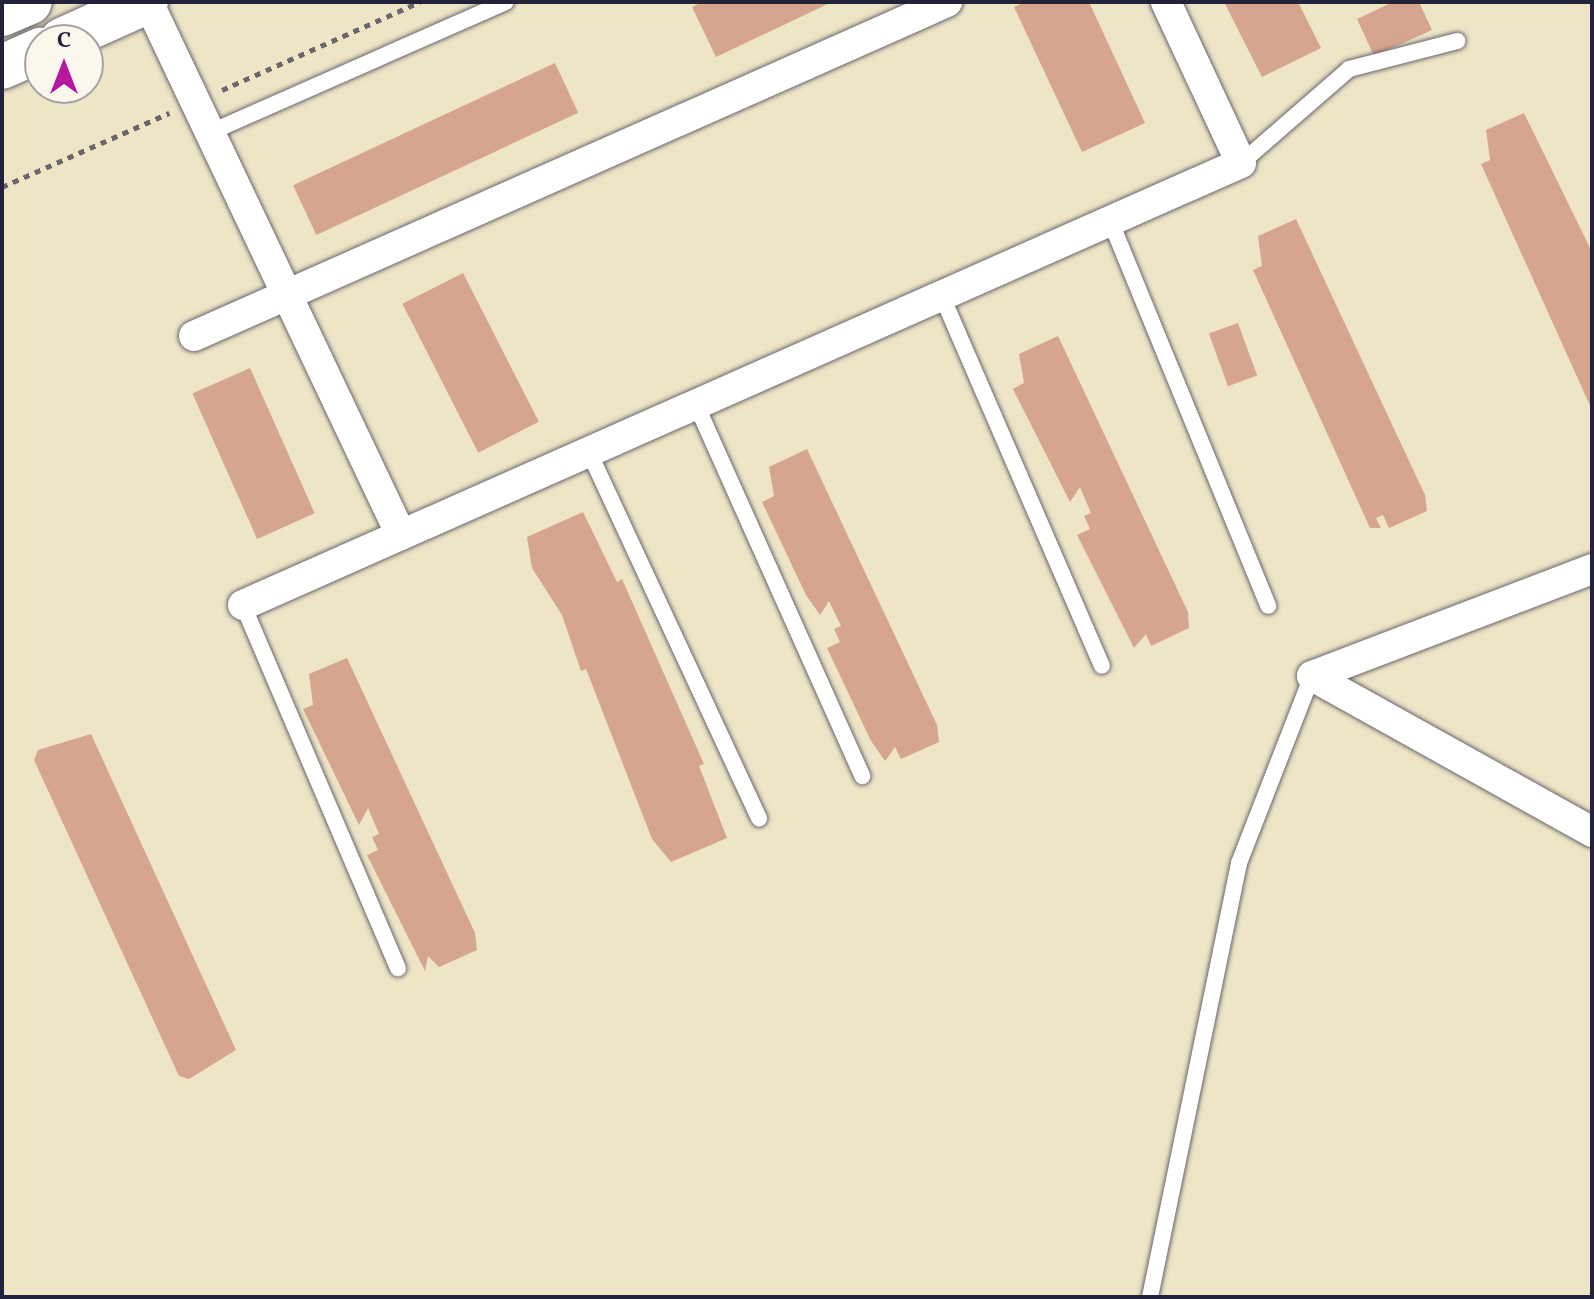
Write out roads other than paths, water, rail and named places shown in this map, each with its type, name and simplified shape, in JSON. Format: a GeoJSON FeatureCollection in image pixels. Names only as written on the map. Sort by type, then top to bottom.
{"type":"FeatureCollection","features":[{"type":"Feature","properties":{"kind":"main road"},"geometry":{"type":"LineString","coordinates":[[2,14],[30,2]]}},
{"type":"Feature","properties":{"kind":"main road"},"geometry":{"type":"LineString","coordinates":[[98,24],[147,2]]}},
{"type":"Feature","properties":{"kind":"main road"},"geometry":{"type":"LineString","coordinates":[[2,67],[24,57]]}},
{"type":"Feature","properties":{"kind":"street"},"geometry":{"type":"LineString","coordinates":[[147,2],[401,535]]}},
{"type":"Feature","properties":{"kind":"street"},"geometry":{"type":"LineString","coordinates":[[194,336],[947,2]]}},
{"type":"Feature","properties":{"kind":"street"},"geometry":{"type":"LineString","coordinates":[[243,605],[695,402],[1241,163],[1166,2]]}},
{"type":"Feature","properties":{"kind":"street"},"geometry":{"type":"LineString","coordinates":[[1312,676],[1592,569]]}},
{"type":"Feature","properties":{"kind":"street"},"geometry":{"type":"LineString","coordinates":[[1312,676],[1592,832]]}},
{"type":"Feature","properties":{"kind":"lane"},"geometry":{"type":"LineString","coordinates":[[211,132],[506,2]]}},
{"type":"Feature","properties":{"kind":"lane"},"geometry":{"type":"LineString","coordinates":[[1241,163],[1349,69],[1457,41]]}},
{"type":"Feature","properties":{"kind":"lane"},"geometry":{"type":"LineString","coordinates":[[1110,220],[1268,606]]}},
{"type":"Feature","properties":{"kind":"lane"},"geometry":{"type":"LineString","coordinates":[[941,294],[1102,666]]}},
{"type":"Feature","properties":{"kind":"lane"},"geometry":{"type":"LineString","coordinates":[[695,402],[862,776]]}},
{"type":"Feature","properties":{"kind":"lane"},"geometry":{"type":"LineString","coordinates":[[589,452],[759,819]]}},
{"type":"Feature","properties":{"kind":"lane"},"geometry":{"type":"LineString","coordinates":[[243,605],[398,968]]}},
{"type":"Feature","properties":{"kind":"lane"},"geometry":{"type":"LineString","coordinates":[[1150,1297],[1239,863],[1312,676]]}}]}
